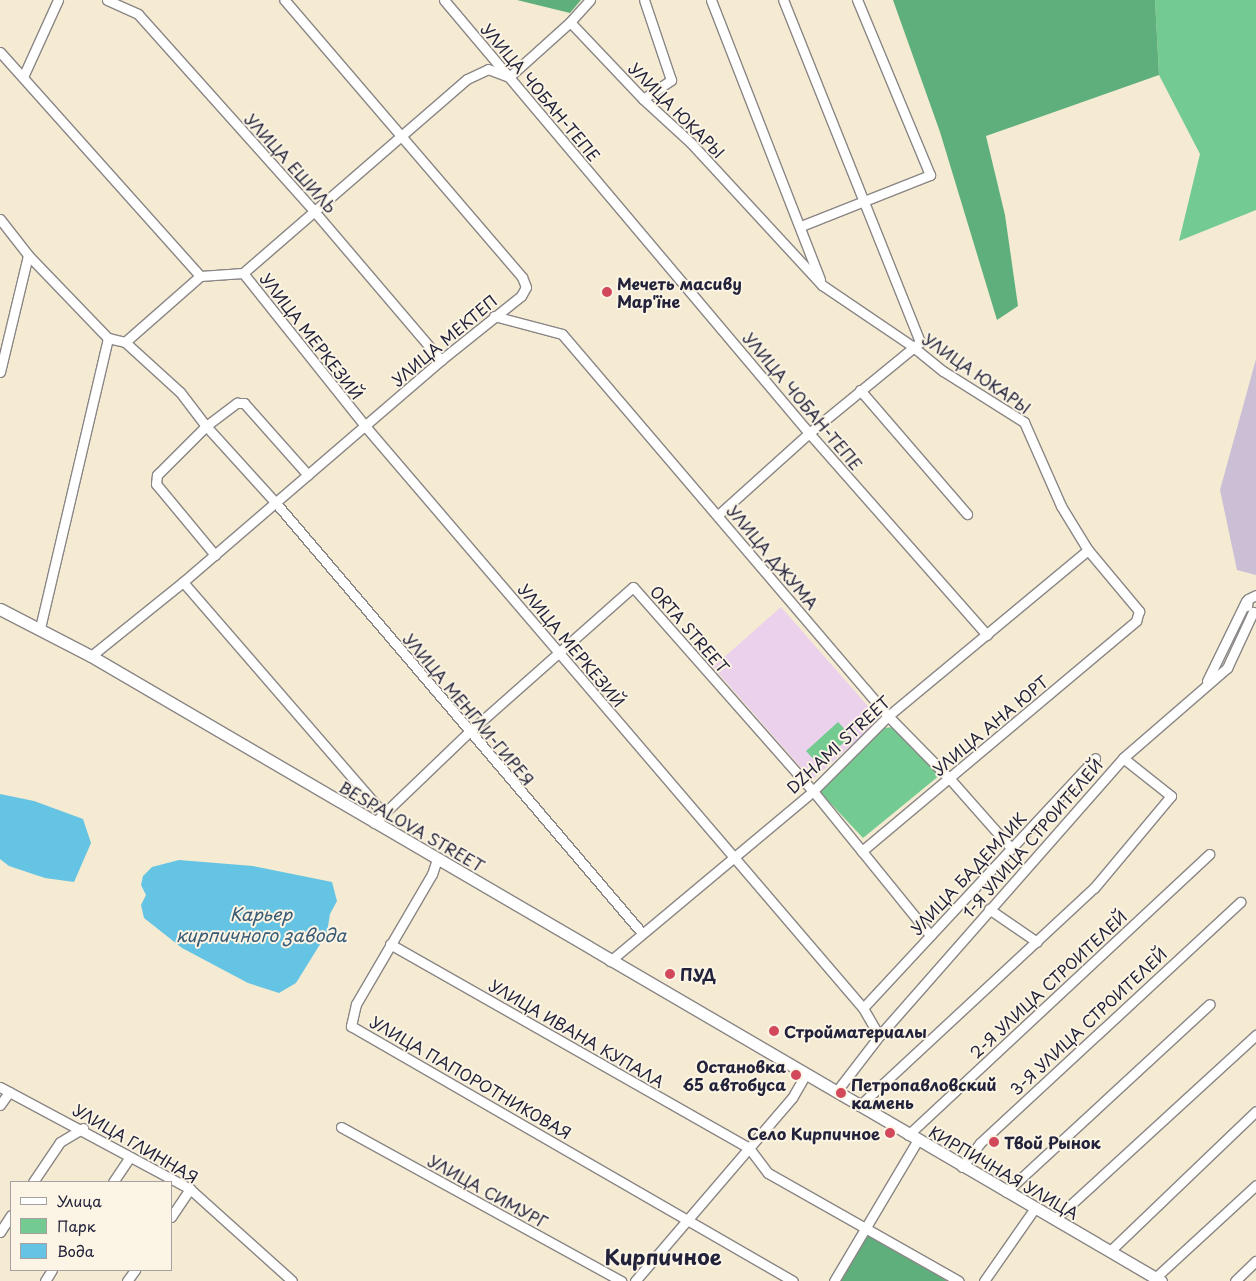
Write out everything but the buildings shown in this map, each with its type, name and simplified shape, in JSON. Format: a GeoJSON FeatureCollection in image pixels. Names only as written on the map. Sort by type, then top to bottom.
{"type":"FeatureCollection","features":[{"type":"Feature","properties":{"kind":"main road","name":"BESPALOVA STREET"},"geometry":{"type":"LineString","coordinates":[[0,609],[40,628],[90,656],[806,1074]]}},
{"type":"Feature","properties":{"kind":"main road","name":"КИРПИЧНАЯ УЛИЦА"},"geometry":{"type":"LineString","coordinates":[[806,1074],[962,1167],[1158,1279]]}},
{"type":"Feature","properties":{"kind":"street"},"geometry":{"type":"LineString","coordinates":[[23,77],[58,0]]}},
{"type":"Feature","properties":{"kind":"street","name":"УЛИЦА ЕШИЛЬ"},"geometry":{"type":"LineString","coordinates":[[107,0],[138,14],[314,211],[441,360]]}},
{"type":"Feature","properties":{"kind":"street","name":"УЛИЦА МЕКТЕП"},"geometry":{"type":"LineString","coordinates":[[90,656],[215,555],[274,502],[441,360],[521,296],[526,287],[522,277],[285,0]]}},
{"type":"Feature","properties":{"kind":"street","name":"УЛИЦА ЧОБАН-ТЕПЕ"},"geometry":{"type":"LineString","coordinates":[[444,0],[809,433],[987,635]]}},
{"type":"Feature","properties":{"kind":"street"},"geometry":{"type":"LineString","coordinates":[[0,219],[28,255],[108,338],[125,342],[200,276],[243,273],[467,79],[488,69],[509,77],[570,22],[590,0]]}},
{"type":"Feature","properties":{"kind":"street"},"geometry":{"type":"LineString","coordinates":[[644,0],[671,80],[644,99]]}},
{"type":"Feature","properties":{"kind":"street"},"geometry":{"type":"LineString","coordinates":[[711,0],[801,226],[822,285]]}},
{"type":"Feature","properties":{"kind":"street"},"geometry":{"type":"LineString","coordinates":[[718,515],[809,433],[912,346],[920,342],[783,0]]}},
{"type":"Feature","properties":{"kind":"street"},"geometry":{"type":"LineString","coordinates":[[801,226],[863,199],[930,175],[856,0]]}},
{"type":"Feature","properties":{"kind":"street","name":"УЛИЦА ЮКАРЫ"},"geometry":{"type":"LineString","coordinates":[[570,22],[644,99],[691,143],[822,285],[912,346],[943,371],[1024,422],[1061,506],[1088,550],[1139,611],[1136,621]]}},
{"type":"Feature","properties":{"kind":"street"},"geometry":{"type":"LineString","coordinates":[[0,52],[200,276]]}},
{"type":"Feature","properties":{"kind":"street"},"geometry":{"type":"LineString","coordinates":[[0,372],[28,255]]}},
{"type":"Feature","properties":{"kind":"street","name":"УЛИЦА МЕРКЕЗИЙ"},"geometry":{"type":"LineString","coordinates":[[243,273],[365,426],[732,858],[864,1008],[880,1036]]}},
{"type":"Feature","properties":{"kind":"street","name":"УЛИЦА ДЖУМА"},"geometry":{"type":"LineString","coordinates":[[494,316],[562,334],[888,716],[950,779],[1010,848]]}},
{"type":"Feature","properties":{"kind":"street"},"geometry":{"type":"LineString","coordinates":[[40,628],[108,338]]}},
{"type":"Feature","properties":{"kind":"street","name":"УЛИЦА МЕНГЛИ-ГИРЕЯ"},"geometry":{"type":"LineString","coordinates":[[125,342],[180,392],[206,426],[274,502],[468,733],[642,933]]}},
{"type":"Feature","properties":{"kind":"street"},"geometry":{"type":"LineString","coordinates":[[860,390],[967,514]]}},
{"type":"Feature","properties":{"kind":"street"},"geometry":{"type":"LineString","coordinates":[[215,555],[156,484],[156,475],[206,426],[236,403],[244,403],[308,475]]}},
{"type":"Feature","properties":{"kind":"street","name":"DZHAMI STREET"},"geometry":{"type":"LineString","coordinates":[[610,961],[813,791],[888,716],[1088,550]]}},
{"type":"Feature","properties":{"kind":"street"},"geometry":{"type":"LineString","coordinates":[[183,582],[383,814]]}},
{"type":"Feature","properties":{"kind":"street","name":"ORTA STREET"},"geometry":{"type":"LineString","coordinates":[[374,823],[468,733],[633,587],[813,791],[930,935]]}},
{"type":"Feature","properties":{"kind":"street"},"geometry":{"type":"LineString","coordinates":[[1192,698],[1215,671],[1256,588]]}},
{"type":"Feature","properties":{"kind":"street"},"geometry":{"type":"LineString","coordinates":[[1251,598],[1248,609],[1255,612]]}},
{"type":"Feature","properties":{"kind":"street","name":"1-Я УЛИЦА СТРОИТЕЛЕЙ"},"geometry":{"type":"LineString","coordinates":[[836,1092],[880,1036],[989,909],[1123,758],[1228,668],[1255,612]]}},
{"type":"Feature","properties":{"kind":"street","name":"УЛИЦА АНА ЮРТ"},"geometry":{"type":"LineString","coordinates":[[862,851],[1136,621]]}},
{"type":"Feature","properties":{"kind":"street","name":"УЛИЦА БАДЕМЛИК"},"geometry":{"type":"LineString","coordinates":[[864,1008],[1094,758]]}},
{"type":"Feature","properties":{"kind":"street"},"geometry":{"type":"LineString","coordinates":[[859,1106],[1094,888],[1171,796],[1123,758]]}},
{"type":"Feature","properties":{"kind":"street","name":"2-Я УЛИЦА СТРОИТЕЛЕЙ"},"geometry":{"type":"LineString","coordinates":[[834,1281],[913,1138],[1209,854]]}},
{"type":"Feature","properties":{"kind":"street","name":"УЛИЦА ПАПОРОТНИКОВАЯ"},"geometry":{"type":"LineString","coordinates":[[437,859],[432,874],[356,1004],[351,1026],[689,1218]]}},
{"type":"Feature","properties":{"kind":"street","name":"3-Я УЛИЦА СТРОИТЕЛЕЙ"},"geometry":{"type":"LineString","coordinates":[[962,1167],[980,1143],[1240,902]]}},
{"type":"Feature","properties":{"kind":"street"},"geometry":{"type":"LineString","coordinates":[[989,909],[1037,942]]}},
{"type":"Feature","properties":{"kind":"street","name":"УЛИЦА ИВАНА КУПАЛА"},"geometry":{"type":"LineString","coordinates":[[390,944],[749,1148]]}},
{"type":"Feature","properties":{"kind":"street"},"geometry":{"type":"LineString","coordinates":[[1006,1192],[1210,1004]]}},
{"type":"Feature","properties":{"kind":"street"},"geometry":{"type":"LineString","coordinates":[[1055,1219],[1256,1035]]}},
{"type":"Feature","properties":{"kind":"street"},"geometry":{"type":"LineString","coordinates":[[635,1281],[792,1098],[806,1074]]}},
{"type":"Feature","properties":{"kind":"street","name":"УЛИЦА ГЛИННАЯ"},"geometry":{"type":"LineString","coordinates":[[0,1086],[82,1128],[130,1157],[190,1189],[292,1281]]}},
{"type":"Feature","properties":{"kind":"street"},"geometry":{"type":"LineString","coordinates":[[0,1104],[9,1092]]}},
{"type":"Feature","properties":{"kind":"street"},"geometry":{"type":"LineString","coordinates":[[1110,1251],[1256,1111]]}},
{"type":"Feature","properties":{"kind":"street","name":"УЛИЦА СИМУРГ"},"geometry":{"type":"LineString","coordinates":[[341,1127],[620,1281]]}},
{"type":"Feature","properties":{"kind":"street"},"geometry":{"type":"LineString","coordinates":[[34,1181],[60,1142],[82,1128]]}},
{"type":"Feature","properties":{"kind":"street"},"geometry":{"type":"LineString","coordinates":[[749,1148],[768,1173],[959,1281]]}},
{"type":"Feature","properties":{"kind":"street"},"geometry":{"type":"LineString","coordinates":[[113,1181],[130,1157]]}},
{"type":"Feature","properties":{"kind":"street"},"geometry":{"type":"LineString","coordinates":[[1158,1279],[1256,1185]]}},
{"type":"Feature","properties":{"kind":"street"},"geometry":{"type":"LineString","coordinates":[[172,1216],[190,1189]]}},
{"type":"Feature","properties":{"kind":"street"},"geometry":{"type":"LineString","coordinates":[[984,1281],[1035,1208]]}},
{"type":"Feature","properties":{"kind":"street"},"geometry":{"type":"LineString","coordinates":[[0,1232],[10,1217]]}},
{"type":"Feature","properties":{"kind":"street"},"geometry":{"type":"LineString","coordinates":[[689,1218],[793,1281]]}},
{"type":"Feature","properties":{"kind":"street"},"geometry":{"type":"LineString","coordinates":[[1235,1281],[1256,1262]]}},
{"type":"Feature","properties":{"kind":"shaded area"},"geometry":{"type":"Polygon","coordinates":[[[1256,359],[1256,575],[1237,570],[1220,490],[1256,359]]]}},
{"type":"Feature","properties":{"kind":"shaded area"},"geometry":{"type":"Polygon","coordinates":[[[781,607],[880,720],[812,780],[713,667],[781,607]]]}},
{"type":"Feature","properties":{"kind":"green space"},"geometry":{"type":"Polygon","coordinates":[[[517,0],[581,0],[570,13],[517,0]]]}},
{"type":"Feature","properties":{"kind":"green space"},"geometry":{"type":"Polygon","coordinates":[[[893,0],[1155,0],[1159,75],[986,136],[1005,215],[1018,306],[997,320],[940,132],[893,0]]]}},
{"type":"Feature","properties":{"kind":"green space"},"geometry":{"type":"Polygon","coordinates":[[[1155,0],[1256,0],[1256,210],[1179,241],[1200,154],[1159,75],[1155,0]]]}},
{"type":"Feature","properties":{"kind":"green space"},"geometry":{"type":"Polygon","coordinates":[[[838,722],[851,736],[819,765],[806,751],[838,722]]]}},
{"type":"Feature","properties":{"kind":"green space"},"geometry":{"type":"Polygon","coordinates":[[[895,727],[940,775],[863,838],[819,791],[882,728],[895,727]]]}},
{"type":"Feature","properties":{"kind":"green space"},"geometry":{"type":"Polygon","coordinates":[[[866,1234],[947,1281],[838,1281],[866,1234]]]}},
{"type":"Feature","properties":{"kind":"water"},"geometry":{"type":"Polygon","coordinates":[[[0,794],[34,801],[83,819],[91,843],[74,882],[45,878],[9,866],[0,859],[0,794]]]}},
{"type":"Feature","properties":{"kind":"water","name":"Карьер кирпичного завода"},"geometry":{"type":"Polygon","coordinates":[[[179,860],[253,866],[332,882],[337,901],[330,914],[327,933],[296,983],[279,993],[248,983],[182,948],[144,918],[141,905],[146,895],[141,885],[143,876],[152,867],[179,860]]]}},
{"type":"Feature","properties":{"kind":"place","name":"Мечеть масиву Мар'їне"},"geometry":{"type":"Point","coordinates":[607,292]}},
{"type":"Feature","properties":{"kind":"place","name":"ПУД"},"geometry":{"type":"Point","coordinates":[670,974]}},
{"type":"Feature","properties":{"kind":"place","name":"Стройматериалы"},"geometry":{"type":"Point","coordinates":[774,1031]}},
{"type":"Feature","properties":{"kind":"place","name":"Остановка 65 автобуса"},"geometry":{"type":"Point","coordinates":[796,1075]}},
{"type":"Feature","properties":{"kind":"place","name":"Петропавловский камень"},"geometry":{"type":"Point","coordinates":[841,1093]}},
{"type":"Feature","properties":{"kind":"place","name":"Село Кирпичное"},"geometry":{"type":"Point","coordinates":[890,1133]}},
{"type":"Feature","properties":{"kind":"place","name":"Твой Рынок"},"geometry":{"type":"Point","coordinates":[994,1142]}},
{"type":"Feature","properties":{"kind":"district","name":"Кирпичное"},"geometry":{"type":"Point","coordinates":[663,1256]}}]}
